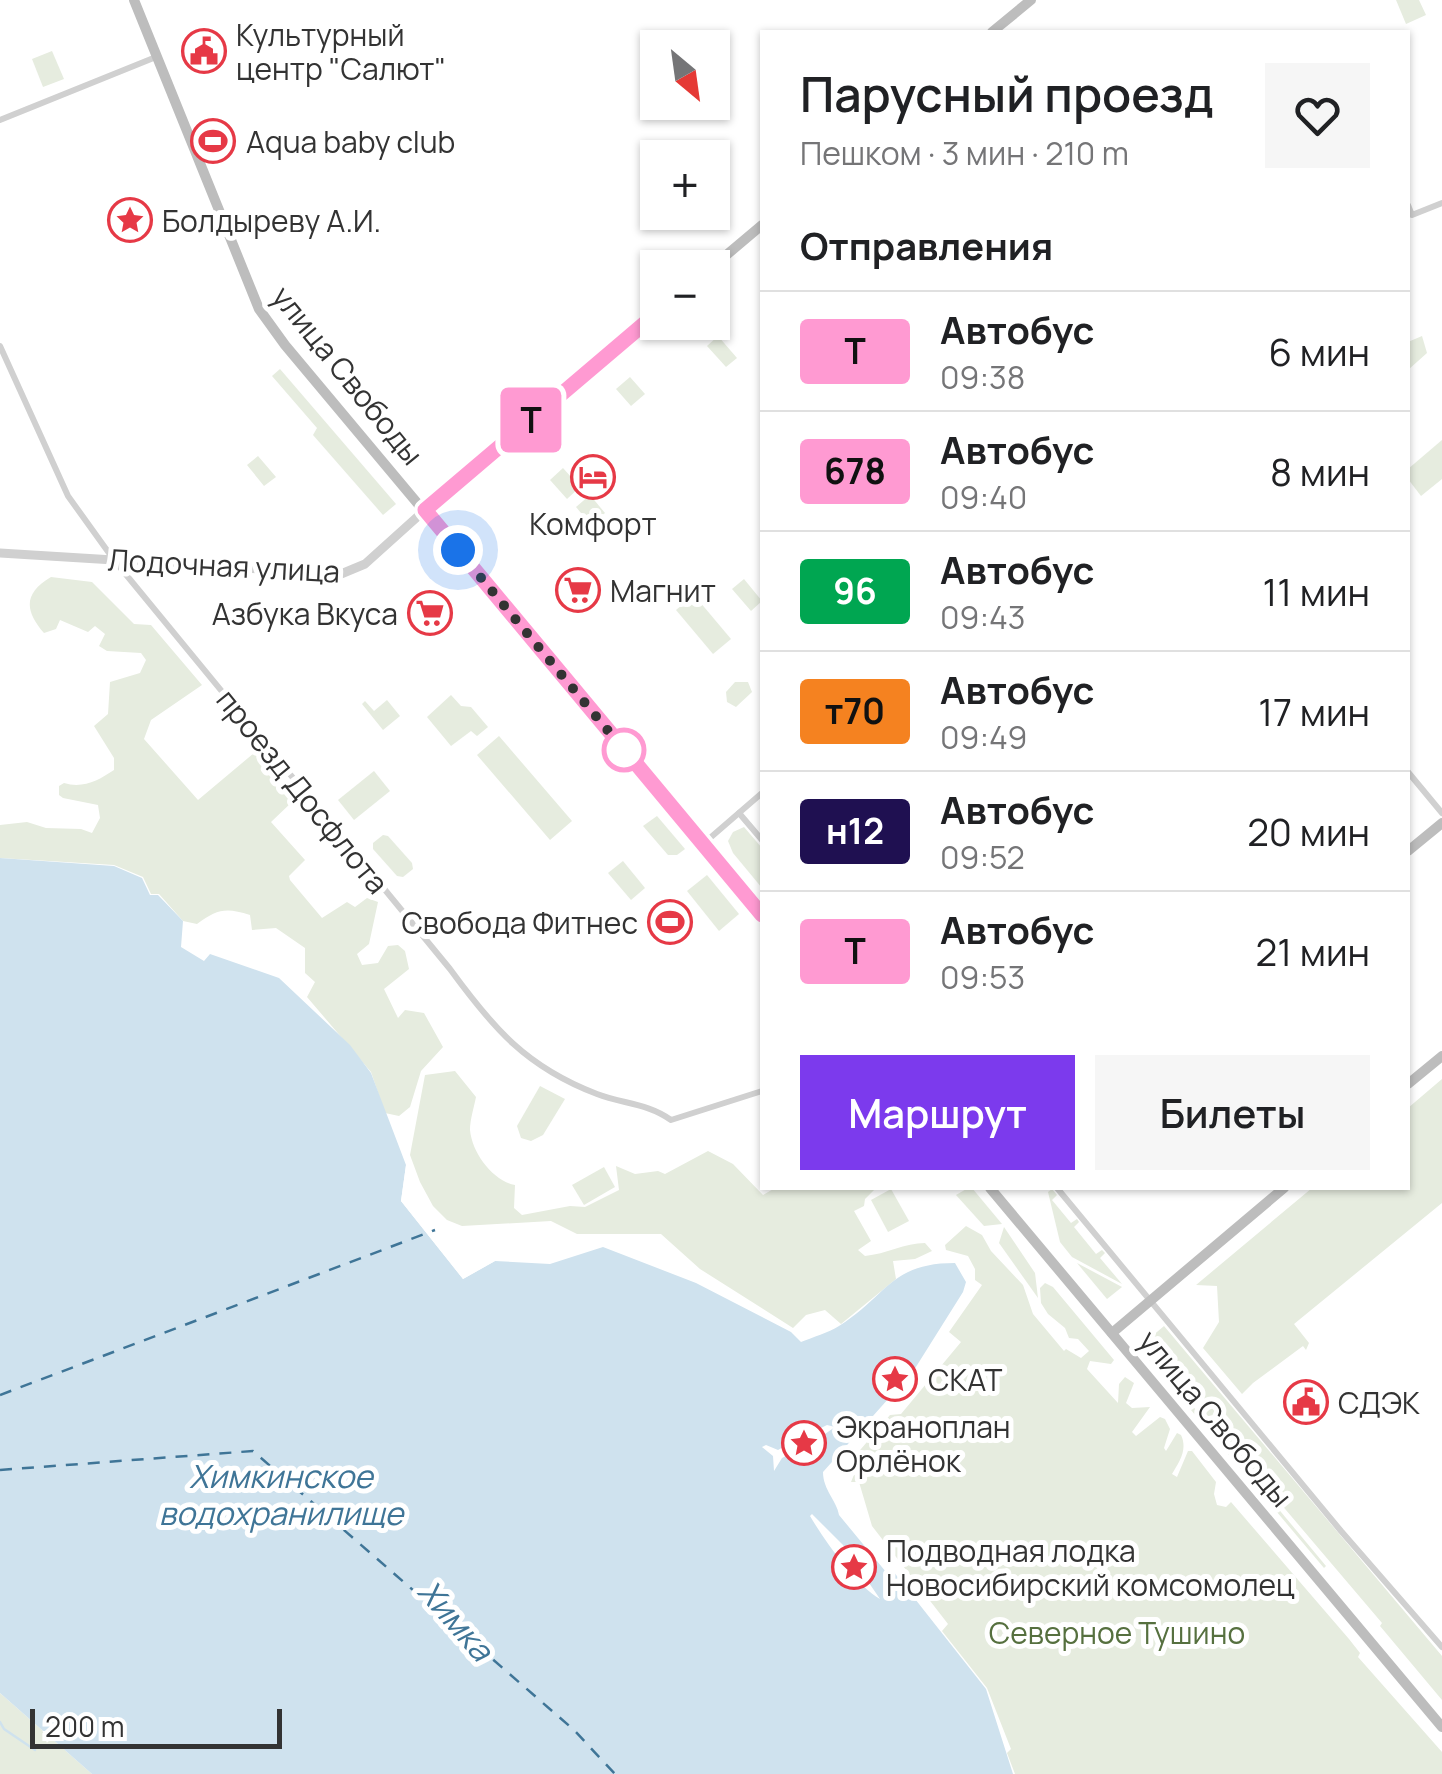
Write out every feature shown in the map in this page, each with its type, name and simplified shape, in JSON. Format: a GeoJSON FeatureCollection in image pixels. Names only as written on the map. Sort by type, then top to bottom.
{"type":"FeatureCollection","features":[{"type":"Feature","properties":{"kind":"main road","name":"улица Свободы"},"geometry":{"type":"LineString","coordinates":[[134,0],[259,309],[760,913]]}},
{"type":"Feature","properties":{"kind":"main road"},"geometry":{"type":"LineString","coordinates":[[994,30],[1032,0]]}},
{"type":"Feature","properties":{"kind":"main road"},"geometry":{"type":"LineString","coordinates":[[730,252],[760,227]]}},
{"type":"Feature","properties":{"kind":"main road"},"geometry":{"type":"LineString","coordinates":[[425,510],[640,327]]}},
{"type":"Feature","properties":{"kind":"main road"},"geometry":{"type":"LineString","coordinates":[[1410,850],[1442,823]]}},
{"type":"Feature","properties":{"kind":"main road"},"geometry":{"type":"LineString","coordinates":[[1410,1082],[1442,1056]]}},
{"type":"Feature","properties":{"kind":"main road","name":"улица Свободы"},"geometry":{"type":"LineString","coordinates":[[998,1190],[1442,1727]]}},
{"type":"Feature","properties":{"kind":"main road"},"geometry":{"type":"LineString","coordinates":[[1112,1332],[1282,1190]]}},
{"type":"Feature","properties":{"kind":"street"},"geometry":{"type":"LineString","coordinates":[[0,120],[156,57]]}},
{"type":"Feature","properties":{"kind":"street"},"geometry":{"type":"LineString","coordinates":[[1410,210],[1412,215],[1442,203]]}},
{"type":"Feature","properties":{"kind":"street","name":"проезд Досфлота"},"geometry":{"type":"LineString","coordinates":[[0,346],[68,496],[114,560],[496,1030],[554,1073],[595,1093],[648,1106],[670,1120],[760,1091]]}},
{"type":"Feature","properties":{"kind":"street","name":"Лодочная улица"},"geometry":{"type":"LineString","coordinates":[[0,553],[349,573],[365,564],[425,510]]}},
{"type":"Feature","properties":{"kind":"street"},"geometry":{"type":"LineString","coordinates":[[1410,774],[1442,813]]}},
{"type":"Feature","properties":{"kind":"street"},"geometry":{"type":"LineString","coordinates":[[702,844],[760,796]]}},
{"type":"Feature","properties":{"kind":"street"},"geometry":{"type":"LineString","coordinates":[[740,813],[760,838]]}},
{"type":"Feature","properties":{"kind":"street"},"geometry":{"type":"LineString","coordinates":[[1059,1190],[1442,1647]]}},
{"type":"Feature","properties":{"kind":"green space"},"geometry":{"type":"Polygon","coordinates":[[[1396,0],[1419,0],[1426,15],[1406,24],[1396,0]]]}},
{"type":"Feature","properties":{"kind":"green space"},"geometry":{"type":"Polygon","coordinates":[[[52,51],[64,79],[43,87],[32,59],[52,51]]]}},
{"type":"Feature","properties":{"kind":"green space"},"geometry":{"type":"Polygon","coordinates":[[[1422,336],[1427,353],[1410,368],[1410,341],[1422,336]]]}},
{"type":"Feature","properties":{"kind":"green space"},"geometry":{"type":"Polygon","coordinates":[[[714,340],[721,340],[737,358],[726,367],[707,346],[714,340]]]}},
{"type":"Feature","properties":{"kind":"green space"},"geometry":{"type":"Polygon","coordinates":[[[280,369],[396,504],[383,515],[313,435],[317,428],[272,376],[280,369]]]}},
{"type":"Feature","properties":{"kind":"green space"},"geometry":{"type":"Polygon","coordinates":[[[630,377],[645,394],[631,406],[616,389],[630,377]]]}},
{"type":"Feature","properties":{"kind":"green space"},"geometry":{"type":"Polygon","coordinates":[[[1442,440],[1442,479],[1421,496],[1410,482],[1410,467],[1442,440]]]}},
{"type":"Feature","properties":{"kind":"green space"},"geometry":{"type":"Polygon","coordinates":[[[258,456],[276,477],[264,486],[247,465],[258,456]]]}},
{"type":"Feature","properties":{"kind":"green space"},"geometry":{"type":"Polygon","coordinates":[[[563,468],[580,487],[567,499],[550,480],[563,468]]]}},
{"type":"Feature","properties":{"kind":"green space"},"geometry":{"type":"Polygon","coordinates":[[[590,495],[605,513],[591,525],[576,507],[590,495]]]}},
{"type":"Feature","properties":{"kind":"green space"},"geometry":{"type":"Polygon","coordinates":[[[51,577],[92,582],[134,624],[151,625],[202,685],[151,720],[144,739],[198,800],[254,753],[288,788],[292,802],[271,822],[305,860],[289,876],[290,880],[322,918],[347,902],[355,907],[367,898],[378,902],[369,944],[357,954],[362,965],[378,963],[388,946],[398,945],[405,951],[409,969],[384,989],[398,1018],[405,1010],[424,1013],[443,1047],[421,1071],[410,1107],[399,1116],[385,1113],[371,1072],[307,997],[315,982],[305,973],[305,948],[276,928],[252,930],[250,915],[228,910],[216,912],[197,924],[183,921],[159,894],[151,894],[143,877],[114,865],[0,858],[0,825],[27,822],[92,833],[100,818],[98,805],[63,798],[59,786],[90,782],[114,770],[114,758],[94,726],[108,714],[110,682],[140,673],[146,660],[141,653],[107,651],[99,646],[105,634],[95,626],[88,632],[60,620],[56,629],[44,633],[33,617],[30,602],[36,589],[51,577]]]}},
{"type":"Feature","properties":{"kind":"green space"},"geometry":{"type":"Polygon","coordinates":[[[744,579],[760,603],[751,611],[732,589],[744,579]]]}},
{"type":"Feature","properties":{"kind":"green space"},"geometry":{"type":"Polygon","coordinates":[[[694,595],[731,639],[713,654],[676,610],[694,595]]]}},
{"type":"Feature","properties":{"kind":"green space"},"geometry":{"type":"Polygon","coordinates":[[[735,682],[748,682],[752,692],[736,707],[727,702],[726,692],[735,682]]]}},
{"type":"Feature","properties":{"kind":"green space"},"geometry":{"type":"Polygon","coordinates":[[[451,695],[461,706],[471,707],[488,727],[477,736],[471,731],[451,746],[427,717],[451,695]]]}},
{"type":"Feature","properties":{"kind":"green space"},"geometry":{"type":"Polygon","coordinates":[[[387,700],[400,716],[383,730],[362,704],[365,701],[374,711],[387,700]]]}},
{"type":"Feature","properties":{"kind":"green space"},"geometry":{"type":"Polygon","coordinates":[[[499,736],[572,821],[550,840],[477,755],[499,736]]]}},
{"type":"Feature","properties":{"kind":"green space"},"geometry":{"type":"Polygon","coordinates":[[[374,771],[390,791],[354,820],[338,800],[374,771]]]}},
{"type":"Feature","properties":{"kind":"green space"},"geometry":{"type":"Polygon","coordinates":[[[657,816],[685,849],[677,855],[668,855],[643,826],[657,816]]]}},
{"type":"Feature","properties":{"kind":"green space"},"geometry":{"type":"Polygon","coordinates":[[[744,827],[760,846],[760,886],[733,853],[728,841],[733,832],[744,827]]]}},
{"type":"Feature","properties":{"kind":"green space"},"geometry":{"type":"Polygon","coordinates":[[[383,835],[412,863],[413,869],[403,877],[397,876],[373,849],[373,843],[383,835]]]}},
{"type":"Feature","properties":{"kind":"green space"},"geometry":{"type":"Polygon","coordinates":[[[623,861],[645,888],[631,900],[608,873],[623,861]]]}},
{"type":"Feature","properties":{"kind":"green space"},"geometry":{"type":"Polygon","coordinates":[[[707,875],[739,914],[719,931],[687,891],[707,875]]]}},
{"type":"Feature","properties":{"kind":"green space"},"geometry":{"type":"Polygon","coordinates":[[[455,1071],[476,1097],[470,1130],[475,1148],[492,1172],[515,1185],[514,1208],[522,1215],[585,1207],[619,1190],[616,1166],[635,1174],[665,1174],[708,1151],[733,1164],[763,1195],[772,1190],[874,1190],[864,1206],[854,1211],[871,1241],[858,1250],[865,1256],[925,1243],[932,1251],[915,1259],[893,1261],[896,1279],[841,1324],[825,1310],[806,1315],[793,1328],[700,1269],[661,1234],[577,1234],[551,1221],[462,1226],[447,1220],[433,1206],[410,1155],[425,1075],[455,1071]]]}},
{"type":"Feature","properties":{"kind":"green space"},"geometry":{"type":"Polygon","coordinates":[[[1442,1079],[1442,1203],[1294,1324],[1309,1343],[1306,1350],[1303,1346],[1242,1394],[1203,1348],[1219,1322],[1217,1286],[1196,1285],[1310,1190],[1410,1190],[1410,1106],[1442,1079]]]}},
{"type":"Feature","properties":{"kind":"green space"},"geometry":{"type":"Polygon","coordinates":[[[540,1086],[565,1099],[543,1135],[531,1141],[521,1138],[517,1126],[540,1086]]]}},
{"type":"Feature","properties":{"kind":"green space"},"geometry":{"type":"Polygon","coordinates":[[[604,1167],[615,1187],[584,1205],[572,1185],[604,1167]]]}},
{"type":"Feature","properties":{"kind":"green space"},"geometry":{"type":"Polygon","coordinates":[[[892,1190],[909,1221],[888,1232],[871,1200],[892,1190]]]}},
{"type":"Feature","properties":{"kind":"green space"},"geometry":{"type":"Polygon","coordinates":[[[974,1190],[1002,1224],[984,1226],[956,1195],[974,1190]]]}},
{"type":"Feature","properties":{"kind":"green space"},"geometry":{"type":"Polygon","coordinates":[[[1053,1190],[1057,1195],[1052,1200],[1071,1223],[1077,1219],[1074,1227],[1096,1254],[1102,1250],[1105,1253],[1100,1258],[1122,1284],[1072,1257],[1060,1242],[1048,1192],[1053,1190]]]}},
{"type":"Feature","properties":{"kind":"green space","name":"Северное Тушино"},"geometry":{"type":"Polygon","coordinates":[[[966,1226],[982,1235],[991,1251],[1023,1285],[1033,1314],[1064,1351],[1081,1358],[1089,1351],[1078,1339],[1069,1338],[1065,1328],[1041,1303],[1040,1288],[1045,1283],[1053,1287],[1114,1360],[1111,1364],[1090,1361],[1087,1369],[1118,1403],[1119,1384],[1125,1377],[1134,1383],[1126,1403],[1132,1408],[1150,1407],[1132,1432],[1136,1436],[1160,1417],[1165,1419],[1170,1429],[1166,1451],[1177,1433],[1181,1435],[1183,1451],[1172,1474],[1177,1477],[1188,1451],[1192,1451],[1216,1482],[1217,1505],[1226,1507],[1231,1502],[1442,1752],[1442,1774],[1015,1774],[1007,1753],[1011,1749],[987,1688],[942,1631],[948,1624],[872,1526],[859,1482],[851,1482],[858,1465],[855,1456],[890,1415],[901,1414],[961,1342],[949,1332],[982,1285],[975,1280],[975,1269],[968,1256],[946,1250],[945,1245],[966,1226]]]}},
{"type":"Feature","properties":{"kind":"green space"},"geometry":{"type":"Polygon","coordinates":[[[1004,1227],[1035,1273],[1038,1298],[999,1243],[1004,1227]]]}},
{"type":"Feature","properties":{"kind":"green space"},"geometry":{"type":"Polygon","coordinates":[[[1077,1263],[1122,1287],[1107,1299],[1077,1263]]]}},
{"type":"Feature","properties":{"kind":"green space"},"geometry":{"type":"Polygon","coordinates":[[[1164,1326],[1442,1656],[1442,1700],[1380,1626],[1382,1623],[1144,1343],[1164,1326]]]}},
{"type":"Feature","properties":{"kind":"green space"},"geometry":{"type":"Polygon","coordinates":[[[1146,1350],[1326,1566],[1324,1568],[1143,1353],[1146,1350]]]}},
{"type":"Feature","properties":{"kind":"green space"},"geometry":{"type":"Polygon","coordinates":[[[0,1693],[92,1774],[0,1774],[0,1693]]]}},
{"type":"Feature","properties":{"kind":"water","name":"Химкинское водохранилище"},"geometry":{"type":"Polygon","coordinates":[[[0,858],[114,866],[142,878],[150,895],[158,895],[183,921],[181,947],[204,961],[210,954],[279,978],[350,1045],[371,1073],[406,1165],[401,1201],[463,1279],[495,1261],[550,1264],[603,1247],[696,1283],[791,1332],[801,1342],[839,1326],[891,1283],[916,1269],[955,1263],[966,1282],[914,1370],[823,1472],[839,1515],[886,1572],[893,1571],[986,1689],[1013,1774],[92,1774],[0,1693],[0,858]],[[800,1420],[791,1425],[797,1439],[778,1450],[762,1447],[773,1456],[774,1471],[782,1458],[802,1448],[810,1461],[819,1457],[815,1441],[835,1427],[827,1425],[811,1433],[800,1420]],[[812,1514],[842,1562],[880,1599],[843,1545],[812,1514]]]}},
{"type":"Feature","properties":{"kind":"pier"},"geometry":{"type":"Polygon","coordinates":[[[406,1165],[410,1170],[406,1200],[465,1273],[491,1257],[495,1261],[463,1279],[401,1201],[406,1165]]]}},
{"type":"Feature","properties":{"kind":"pier"},"geometry":{"type":"Polygon","coordinates":[[[901,1359],[914,1370],[890,1397],[877,1386],[901,1359]]]}},
{"type":"Feature","properties":{"kind":"waterway"},"geometry":{"type":"LineString","coordinates":[[0,1722],[35,1750]]}},
{"type":"Feature","properties":{"kind":"ferry route"},"geometry":{"type":"LineString","coordinates":[[0,1395],[435,1230]]}},
{"type":"Feature","properties":{"kind":"ferry route"},"geometry":{"type":"LineString","coordinates":[[0,1470],[253,1451],[574,1730],[615,1774]]}},
{"type":"Feature","properties":{"kind":"bus line","name":"Т"},"geometry":{"type":"LineString","coordinates":[[640,327],[425,510],[760,913]]}},
{"type":"Feature","properties":{"kind":"place","name":"Культурный центр \"Салют\""},"geometry":{"type":"Point","coordinates":[204,51]}},
{"type":"Feature","properties":{"kind":"place","name":"Aqua baby club"},"geometry":{"type":"Point","coordinates":[213,141]}},
{"type":"Feature","properties":{"kind":"place","name":"Болдыреву А.И."},"geometry":{"type":"Point","coordinates":[130,220]}},
{"type":"Feature","properties":{"kind":"place","name":"Комфорт"},"geometry":{"type":"Point","coordinates":[593,477]}},
{"type":"Feature","properties":{"kind":"place","name":"Магнит"},"geometry":{"type":"Point","coordinates":[578,590]}},
{"type":"Feature","properties":{"kind":"place","name":"Азбука Вкуса"},"geometry":{"type":"Point","coordinates":[430,613]}},
{"type":"Feature","properties":{"kind":"place","name":"Свобода Фитнес"},"geometry":{"type":"Point","coordinates":[670,922]}},
{"type":"Feature","properties":{"kind":"place","name":"СКАТ"},"geometry":{"type":"Point","coordinates":[895,1379]}},
{"type":"Feature","properties":{"kind":"place","name":"СДЭК"},"geometry":{"type":"Point","coordinates":[1306,1402]}},
{"type":"Feature","properties":{"kind":"place","name":"Экраноплан Орлёнок"},"geometry":{"type":"Point","coordinates":[804,1443]}},
{"type":"Feature","properties":{"kind":"place","name":"Подводная лодка Новосибирский комсомолец"},"geometry":{"type":"Point","coordinates":[854,1567]}},
{"type":"Feature","properties":{"kind":"route"},"geometry":{"type":"LineString","coordinates":[[458,550],[624,750]]}},
{"type":"Feature","properties":{"kind":"water label","name":"Химка"},"geometry":{"type":"Point","coordinates":[456,1620]}}]}
